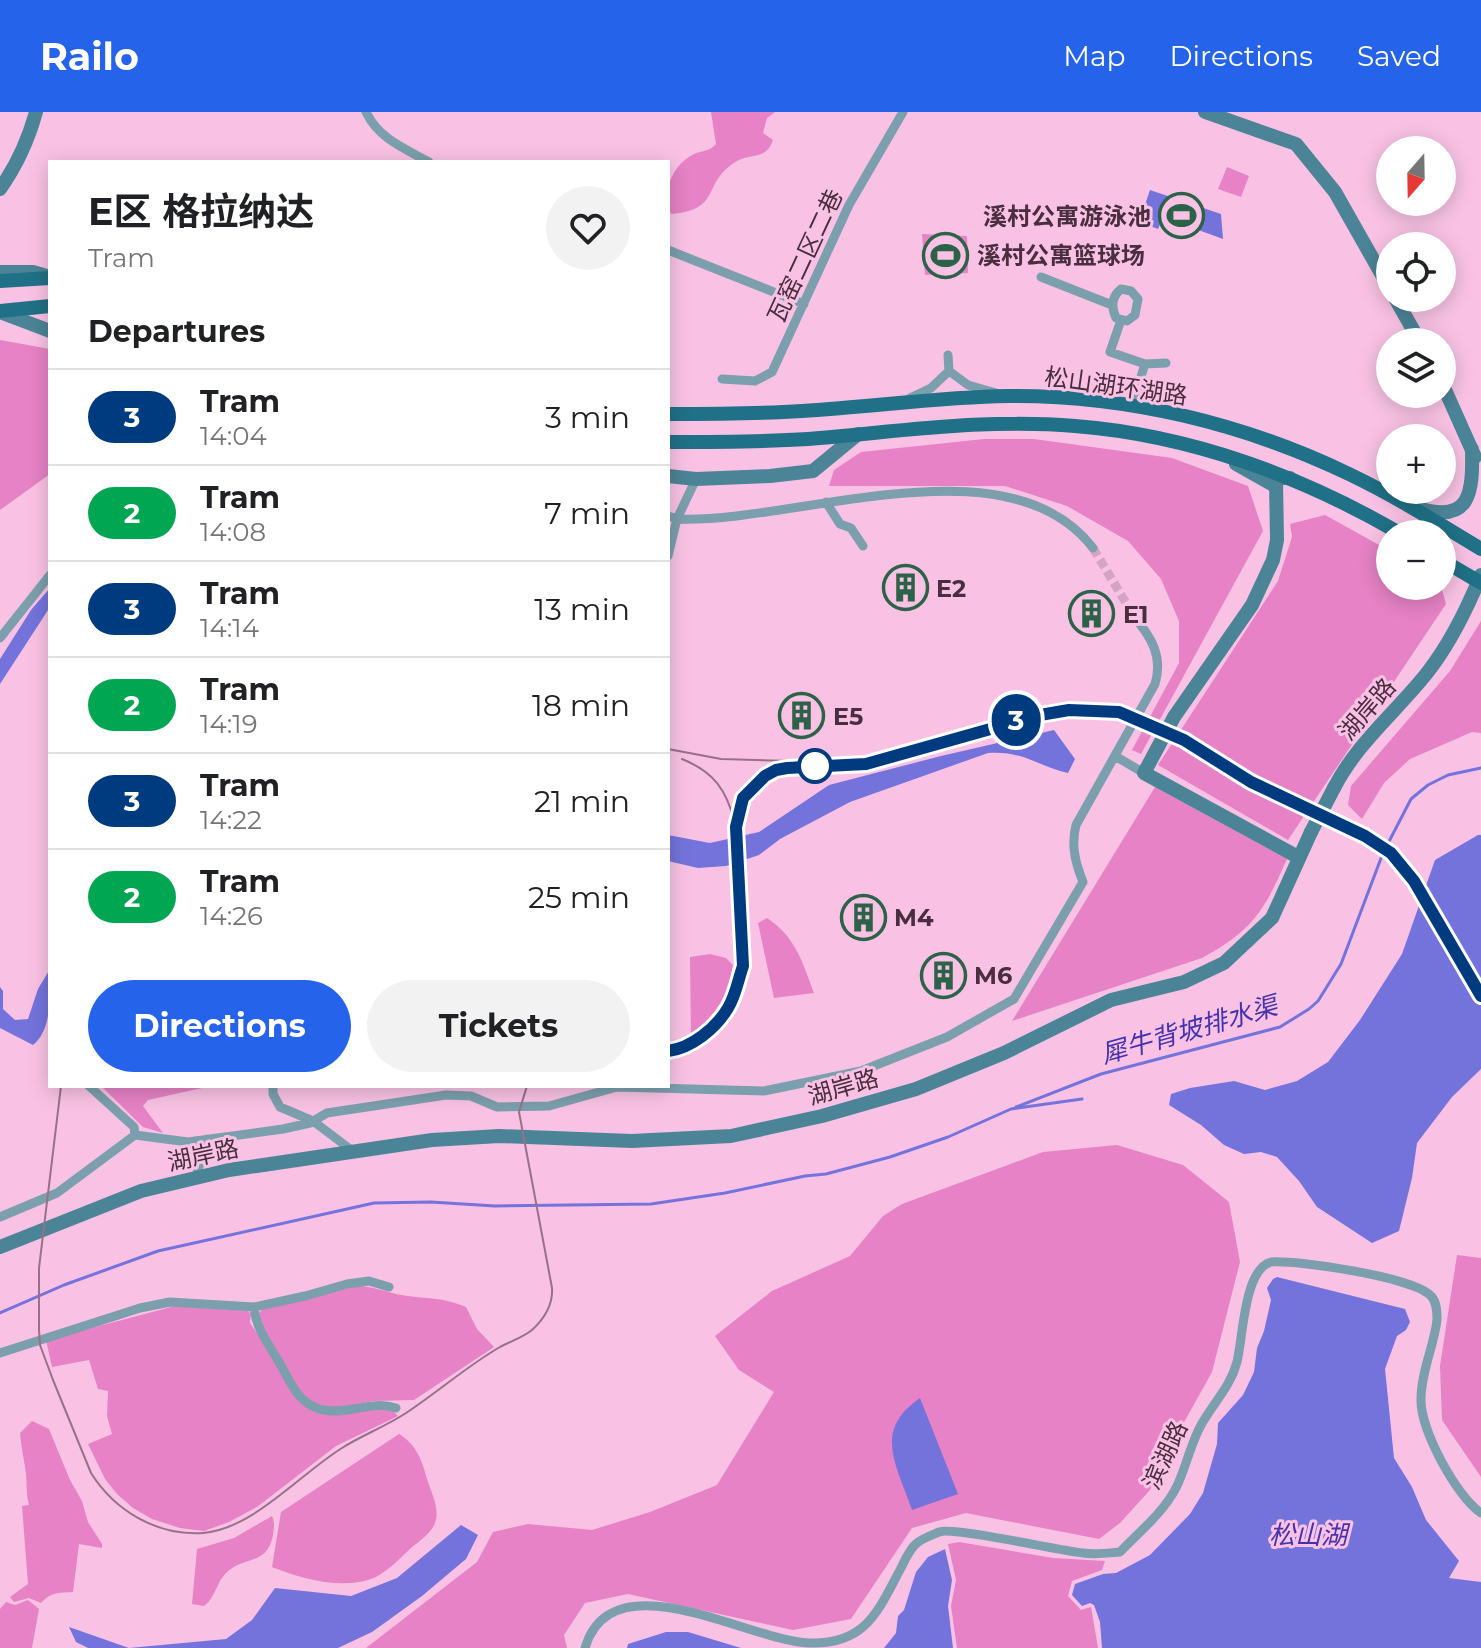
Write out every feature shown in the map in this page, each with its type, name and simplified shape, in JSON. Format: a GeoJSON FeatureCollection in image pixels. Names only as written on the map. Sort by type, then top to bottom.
{"type":"FeatureCollection","features":[{"type":"Feature","properties":{"kind":"main road"},"geometry":{"type":"LineString","coordinates":[[0,281],[48,277]]}},
{"type":"Feature","properties":{"kind":"main road"},"geometry":{"type":"LineString","coordinates":[[0,311],[48,306]]}},
{"type":"Feature","properties":{"kind":"main road","name":"松山湖环湖路"},"geometry":{"type":"LineString","coordinates":[[670,414],[803,411],[1007,396],[1078,398],[1132,405],[1218,423],[1284,445],[1376,489]]}},
{"type":"Feature","properties":{"kind":"main road","name":"松山湖环湖路"},"geometry":{"type":"LineString","coordinates":[[670,442],[729,442],[1008,424],[1075,426],[1136,434],[1211,451],[1290,478],[1376,521]]}},
{"type":"Feature","properties":{"kind":"main road","name":"松山湖环湖路"},"geometry":{"type":"LineString","coordinates":[[1404,504],[1481,549]]}},
{"type":"Feature","properties":{"kind":"main road"},"geometry":{"type":"LineString","coordinates":[[1456,567],[1480,580]]}},
{"type":"Feature","properties":{"kind":"street"},"geometry":{"type":"LineString","coordinates":[[0,189],[29,139],[36,112]]}},
{"type":"Feature","properties":{"kind":"street"},"geometry":{"type":"LineString","coordinates":[[366,112],[374,128],[385,138],[425,160]]}},
{"type":"Feature","properties":{"kind":"street","name":"瓦窑二区二巷"},"geometry":{"type":"LineString","coordinates":[[722,379],[755,381],[772,372],[849,205],[903,112]]}},
{"type":"Feature","properties":{"kind":"street"},"geometry":{"type":"LineString","coordinates":[[1205,112],[1296,144],[1335,192],[1376,264]]}},
{"type":"Feature","properties":{"kind":"street"},"geometry":{"type":"LineString","coordinates":[[670,251],[804,304]]}},
{"type":"Feature","properties":{"kind":"street"},"geometry":{"type":"LineString","coordinates":[[0,272],[33,272],[48,276]]}},
{"type":"Feature","properties":{"kind":"street"},"geometry":{"type":"LineString","coordinates":[[1041,277],[1112,305]]}},
{"type":"Feature","properties":{"kind":"street"},"geometry":{"type":"LineString","coordinates":[[1121,289],[1126,289],[1136,295],[1138,305],[1135,315],[1127,321],[1121,320],[1116,318],[1112,305],[1121,289]]}},
{"type":"Feature","properties":{"kind":"street"},"geometry":{"type":"LineString","coordinates":[[20,309],[48,313]]}},
{"type":"Feature","properties":{"kind":"street"},"geometry":{"type":"LineString","coordinates":[[0,311],[48,330]]}},
{"type":"Feature","properties":{"kind":"street"},"geometry":{"type":"LineString","coordinates":[[1121,320],[1110,352],[1145,364],[1166,363]]}},
{"type":"Feature","properties":{"kind":"street"},"geometry":{"type":"LineString","coordinates":[[948,355],[949,371]]}},
{"type":"Feature","properties":{"kind":"street"},"geometry":{"type":"LineString","coordinates":[[1132,405],[1145,364]]}},
{"type":"Feature","properties":{"kind":"street"},"geometry":{"type":"LineString","coordinates":[[949,371],[968,385],[1007,396]]}},
{"type":"Feature","properties":{"kind":"street"},"geometry":{"type":"LineString","coordinates":[[892,403],[931,388],[949,371]]}},
{"type":"Feature","properties":{"kind":"street"},"geometry":{"type":"LineString","coordinates":[[1453,408],[1481,472]]}},
{"type":"Feature","properties":{"kind":"street"},"geometry":{"type":"LineString","coordinates":[[670,476],[696,479],[813,471],[858,434]]}},
{"type":"Feature","properties":{"kind":"street"},"geometry":{"type":"LineString","coordinates":[[1409,504],[1437,512],[1452,511],[1463,505],[1473,482],[1472,449]]}},
{"type":"Feature","properties":{"kind":"street"},"geometry":{"type":"LineString","coordinates":[[1211,451],[1275,490]]}},
{"type":"Feature","properties":{"kind":"street"},"geometry":{"type":"LineString","coordinates":[[1144,773],[1174,717],[1252,605],[1275,550],[1275,490],[1280,478],[1290,478]]}},
{"type":"Feature","properties":{"kind":"street"},"geometry":{"type":"LineString","coordinates":[[696,479],[672,518],[708,520],[826,502],[965,490],[1023,500],[1066,521],[1079,530],[1093,548]]}},
{"type":"Feature","properties":{"kind":"street"},"geometry":{"type":"LineString","coordinates":[[826,502],[840,524],[851,528],[863,546]]}},
{"type":"Feature","properties":{"kind":"street"},"geometry":{"type":"LineString","coordinates":[[0,638],[48,578]]}},
{"type":"Feature","properties":{"kind":"street","name":"湖岸路"},"geometry":{"type":"LineString","coordinates":[[0,1247],[141,1191],[229,1170],[432,1140],[499,1136],[632,1141],[731,1136],[822,1116],[916,1089],[1004,1053],[1111,1000],[1184,982],[1224,963],[1272,918],[1297,866],[1298,857],[1334,788],[1359,748],[1428,672],[1480,580]]}},
{"type":"Feature","properties":{"kind":"street"},"geometry":{"type":"LineString","coordinates":[[654,1088],[764,1091],[861,1071],[947,1037],[1014,999],[1083,882],[1076,864],[1073,838],[1076,825],[1155,684],[1158,672],[1155,646],[1135,618]]}},
{"type":"Feature","properties":{"kind":"street"},"geometry":{"type":"LineString","coordinates":[[1115,756],[1298,857]]}},
{"type":"Feature","properties":{"kind":"street"},"geometry":{"type":"LineString","coordinates":[[91,1088],[134,1127],[135,1135]]}},
{"type":"Feature","properties":{"kind":"street"},"geometry":{"type":"LineString","coordinates":[[273,1088],[280,1107],[313,1121],[354,1152]]}},
{"type":"Feature","properties":{"kind":"street"},"geometry":{"type":"LineString","coordinates":[[0,1217],[57,1193],[135,1135],[188,1142],[283,1129],[313,1121],[327,1113],[446,1095],[471,1096],[497,1107],[549,1106],[613,1088]]}},
{"type":"Feature","properties":{"kind":"street"},"geometry":{"type":"LineString","coordinates":[[196,1177],[207,1139]]}},
{"type":"Feature","properties":{"kind":"street","name":"滨湖路"},"geometry":{"type":"LineString","coordinates":[[585,1648],[590,1632],[601,1619],[615,1609],[628,1606],[657,1606],[708,1616],[767,1635],[810,1643],[852,1636],[873,1619],[914,1544],[943,1530],[1086,1554],[1120,1552],[1159,1512],[1176,1488],[1203,1421],[1232,1377],[1254,1277],[1263,1264],[1271,1262],[1377,1276],[1416,1286],[1431,1295],[1437,1309],[1437,1320],[1422,1389],[1422,1414],[1455,1487],[1481,1513]]}},
{"type":"Feature","properties":{"kind":"street"},"geometry":{"type":"LineString","coordinates":[[0,1353],[140,1308],[170,1302],[254,1307],[347,1284],[369,1281],[389,1287]]}},
{"type":"Feature","properties":{"kind":"street"},"geometry":{"type":"LineString","coordinates":[[254,1307],[259,1331],[285,1371],[289,1384],[308,1404],[333,1411],[373,1405],[396,1408]]}},
{"type":"Feature","properties":{"kind":"shaded area"},"geometry":{"type":"Polygon","coordinates":[[[711,112],[775,112],[767,118],[763,133],[773,140],[767,151],[737,161],[726,169],[698,207],[671,214],[670,184],[675,172],[686,159],[716,144],[711,112]]]}},
{"type":"Feature","properties":{"kind":"shaded area"},"geometry":{"type":"Polygon","coordinates":[[[1227,167],[1249,176],[1241,197],[1218,189],[1227,167]]]}},
{"type":"Feature","properties":{"kind":"shaded area","name":"溪村公寓篮球场"},"geometry":{"type":"Polygon","coordinates":[[[922,234],[967,236],[968,273],[925,275],[922,234]]]}},
{"type":"Feature","properties":{"kind":"shaded area"},"geometry":{"type":"Polygon","coordinates":[[[0,340],[48,349],[48,475],[0,510],[0,340]]]}},
{"type":"Feature","properties":{"kind":"shaded area"},"geometry":{"type":"Polygon","coordinates":[[[984,439],[1034,439],[1172,458],[1248,486],[1263,531],[1141,754],[1132,750],[1179,663],[1179,621],[1161,579],[1128,541],[1067,506],[1005,486],[829,486],[834,470],[861,452],[984,439]]]}},
{"type":"Feature","properties":{"kind":"shaded area"},"geometry":{"type":"Polygon","coordinates":[[[1325,515],[1376,543],[1376,600],[1445,600],[1446,604],[1288,840],[1158,765],[1278,581],[1292,537],[1290,524],[1325,515]]]}},
{"type":"Feature","properties":{"kind":"shaded area"},"geometry":{"type":"Polygon","coordinates":[[[1481,621],[1481,733],[1472,732],[1410,759],[1384,783],[1362,819],[1348,805],[1351,786],[1450,671],[1481,621]]]}},
{"type":"Feature","properties":{"kind":"shaded area"},"geometry":{"type":"Polygon","coordinates":[[[1155,787],[1287,859],[1263,906],[1234,938],[1202,958],[1012,1021],[1155,787]]]}},
{"type":"Feature","properties":{"kind":"shaded area"},"geometry":{"type":"Polygon","coordinates":[[[767,918],[791,942],[814,993],[774,998],[758,923],[767,918]]]}},
{"type":"Feature","properties":{"kind":"shaded area"},"geometry":{"type":"Polygon","coordinates":[[[710,954],[726,958],[733,965],[727,996],[696,1039],[691,1039],[690,957],[710,954]]]}},
{"type":"Feature","properties":{"kind":"shaded area"},"geometry":{"type":"Polygon","coordinates":[[[103,1088],[202,1088],[148,1100],[143,1106],[163,1133],[143,1127],[103,1088]]]}},
{"type":"Feature","properties":{"kind":"shaded area"},"geometry":{"type":"Polygon","coordinates":[[[1117,1145],[1183,1165],[1229,1202],[1240,1262],[1212,1372],[1163,1460],[1150,1490],[1120,1523],[1099,1539],[966,1513],[912,1528],[851,1619],[793,1630],[628,1594],[585,1603],[564,1635],[567,1648],[366,1648],[477,1562],[493,1532],[528,1524],[592,1530],[650,1512],[717,1485],[774,1392],[739,1370],[715,1336],[772,1291],[850,1256],[883,1216],[902,1204],[1043,1152],[1117,1145]]]}},
{"type":"Feature","properties":{"kind":"shaded area"},"geometry":{"type":"Polygon","coordinates":[[[1457,1255],[1481,1258],[1481,1477],[1442,1420],[1440,1366],[1457,1255]]]}},
{"type":"Feature","properties":{"kind":"shaded area"},"geometry":{"type":"Polygon","coordinates":[[[356,1286],[466,1307],[477,1329],[494,1347],[414,1400],[321,1407],[308,1400],[293,1385],[257,1316],[263,1308],[356,1286]]]}},
{"type":"Feature","properties":{"kind":"shaded area"},"geometry":{"type":"Polygon","coordinates":[[[175,1306],[248,1311],[251,1314],[250,1323],[308,1407],[392,1410],[398,1416],[336,1446],[257,1507],[229,1522],[204,1531],[180,1528],[152,1519],[117,1494],[105,1479],[88,1444],[112,1434],[107,1416],[108,1391],[98,1389],[89,1360],[52,1367],[46,1340],[175,1306]]]}},
{"type":"Feature","properties":{"kind":"shaded area"},"geometry":{"type":"Polygon","coordinates":[[[32,1421],[49,1429],[82,1501],[88,1522],[102,1544],[102,1548],[79,1544],[73,1592],[52,1595],[41,1603],[29,1598],[14,1602],[10,1597],[28,1584],[22,1506],[29,1505],[20,1433],[32,1421]]]}},
{"type":"Feature","properties":{"kind":"shaded area"},"geometry":{"type":"Polygon","coordinates":[[[399,1434],[418,1453],[436,1504],[436,1520],[426,1535],[392,1566],[368,1580],[344,1583],[319,1581],[272,1567],[281,1512],[399,1434]]]}},
{"type":"Feature","properties":{"kind":"shaded area"},"geometry":{"type":"Polygon","coordinates":[[[272,1516],[273,1535],[266,1552],[225,1574],[204,1606],[192,1604],[197,1549],[234,1538],[272,1516]]]}},
{"type":"Feature","properties":{"kind":"shaded area"},"geometry":{"type":"Polygon","coordinates":[[[959,1542],[1053,1558],[1105,1561],[1102,1570],[1072,1581],[1068,1596],[1081,1610],[1091,1607],[1098,1648],[957,1648],[951,1606],[956,1580],[948,1544],[959,1542]]]}},
{"type":"Feature","properties":{"kind":"shaded area"},"geometry":{"type":"Polygon","coordinates":[[[28,1600],[39,1609],[32,1648],[0,1648],[0,1609],[6,1602],[15,1605],[28,1600]]]}},
{"type":"Feature","properties":{"kind":"water","name":"溪村公寓游泳池"},"geometry":{"type":"Polygon","coordinates":[[[1150,190],[1221,214],[1223,239],[1163,217],[1158,229],[1139,222],[1150,190]]]}},
{"type":"Feature","properties":{"kind":"water"},"geometry":{"type":"Polygon","coordinates":[[[48,590],[48,610],[0,684],[0,659],[31,610],[48,590]]]}},
{"type":"Feature","properties":{"kind":"water"},"geometry":{"type":"Polygon","coordinates":[[[1054,730],[1075,759],[1068,773],[1020,756],[988,753],[850,802],[780,839],[759,855],[726,866],[698,868],[670,861],[670,835],[710,843],[759,832],[829,785],[1054,730]]]}},
{"type":"Feature","properties":{"kind":"water"},"geometry":{"type":"Polygon","coordinates":[[[1481,835],[1481,1069],[1452,1097],[1417,1143],[1399,1231],[1372,1243],[1317,1207],[1277,1157],[1261,1152],[1244,1154],[1224,1145],[1201,1125],[1169,1105],[1171,1094],[1234,1081],[1265,1090],[1297,1081],[1328,1062],[1360,1020],[1402,954],[1435,860],[1481,835]]]}},
{"type":"Feature","properties":{"kind":"water"},"geometry":{"type":"Polygon","coordinates":[[[48,972],[47,1020],[33,1045],[0,1028],[0,987],[3,991],[3,1009],[15,1020],[28,1019],[38,989],[48,972]]]}},
{"type":"Feature","properties":{"kind":"water","name":"松山湖"},"geometry":{"type":"Polygon","coordinates":[[[1277,1277],[1405,1309],[1410,1322],[1406,1330],[1397,1336],[1385,1369],[1394,1458],[1412,1487],[1426,1520],[1459,1561],[1449,1578],[1481,1582],[1481,1648],[1102,1648],[1100,1622],[1094,1605],[1082,1606],[1072,1595],[1075,1584],[1103,1574],[1116,1573],[1150,1555],[1190,1514],[1203,1493],[1217,1444],[1218,1423],[1243,1395],[1254,1372],[1257,1348],[1271,1300],[1267,1288],[1277,1277]]]}},
{"type":"Feature","properties":{"kind":"water"},"geometry":{"type":"Polygon","coordinates":[[[920,1398],[958,1494],[912,1510],[895,1463],[892,1436],[905,1410],[920,1398]]]}},
{"type":"Feature","properties":{"kind":"water"},"geometry":{"type":"Polygon","coordinates":[[[461,1525],[478,1535],[466,1559],[422,1596],[372,1632],[338,1648],[129,1648],[226,1639],[252,1620],[275,1588],[351,1596],[397,1578],[461,1525]]]}},
{"type":"Feature","properties":{"kind":"water"},"geometry":{"type":"Polygon","coordinates":[[[945,1549],[952,1580],[948,1606],[953,1648],[884,1648],[896,1633],[898,1616],[904,1610],[916,1572],[928,1557],[945,1549]]]}},
{"type":"Feature","properties":{"kind":"water"},"geometry":{"type":"Polygon","coordinates":[[[69,1627],[129,1648],[88,1648],[76,1642],[69,1627]]]}},
{"type":"Feature","properties":{"kind":"water"},"geometry":{"type":"Polygon","coordinates":[[[666,1632],[688,1632],[741,1648],[627,1648],[628,1644],[666,1632]]]}},
{"type":"Feature","properties":{"kind":"waterway","name":"犀牛背坡排水渠"},"geometry":{"type":"LineString","coordinates":[[1016,1107],[1101,1074],[1280,1027],[1309,1009],[1318,1001],[1341,964],[1383,853],[1411,799],[1428,785],[1448,775],[1481,768]]}},
{"type":"Feature","properties":{"kind":"waterway"},"geometry":{"type":"LineString","coordinates":[[0,1313],[64,1285],[158,1251],[374,1203],[431,1202],[495,1206],[651,1204],[826,1174],[948,1137],[1011,1109],[1082,1099]]}},
{"type":"Feature","properties":{"kind":"tunnel"},"geometry":{"type":"LineString","coordinates":[[1093,548],[1135,618]]}},
{"type":"Feature","properties":{"kind":"tram line","name":"3"},"geometry":{"type":"LineString","coordinates":[[670,1051],[700,1038],[728,1009],[737,988],[743,966],[736,827],[743,798],[753,786],[776,770],[866,764],[1026,717],[1069,710],[1119,712],[1184,740],[1251,782],[1365,836],[1391,853],[1414,881],[1481,996]]}},
{"type":"Feature","properties":{"kind":"tram line"},"geometry":{"type":"LineString","coordinates":[[670,1051],[686,1046],[710,1030],[728,1008],[735,993],[743,966],[736,827],[743,798],[753,786],[776,770],[866,764],[1040,715]]}},
{"type":"Feature","properties":{"kind":"tram line"},"geometry":{"type":"LineString","coordinates":[[1184,740],[1251,782],[1365,836],[1396,857],[1414,881],[1481,996]]}},
{"type":"Feature","properties":{"kind":"tram line"},"geometry":{"type":"LineString","coordinates":[[670,749],[721,759],[791,761]]}},
{"type":"Feature","properties":{"kind":"tram line"},"geometry":{"type":"LineString","coordinates":[[682,759],[703,770],[718,784],[728,801],[735,824]]}},
{"type":"Feature","properties":{"kind":"tram line"},"geometry":{"type":"LineString","coordinates":[[61,1088],[39,1268],[40,1345],[91,1473],[101,1487],[139,1518],[186,1533],[203,1533],[240,1522],[276,1499],[342,1448],[406,1413],[488,1354],[528,1333],[540,1321],[547,1311],[552,1288],[519,1112],[526,1088]]}},
{"type":"Feature","properties":{"kind":"place","name":"溪村公寓游泳池"},"geometry":{"type":"Point","coordinates":[1182,216]}},
{"type":"Feature","properties":{"kind":"place","name":"溪村公寓篮球场"},"geometry":{"type":"Point","coordinates":[946,255]}},
{"type":"Feature","properties":{"kind":"place","name":"E2"},"geometry":{"type":"Point","coordinates":[905,588]}},
{"type":"Feature","properties":{"kind":"place","name":"E1"},"geometry":{"type":"Point","coordinates":[1092,614]}},
{"type":"Feature","properties":{"kind":"place","name":"E5"},"geometry":{"type":"Point","coordinates":[802,716]}},
{"type":"Feature","properties":{"kind":"place","name":"M4"},"geometry":{"type":"Point","coordinates":[863,917]}},
{"type":"Feature","properties":{"kind":"place","name":"M6"},"geometry":{"type":"Point","coordinates":[943,975]}}]}
